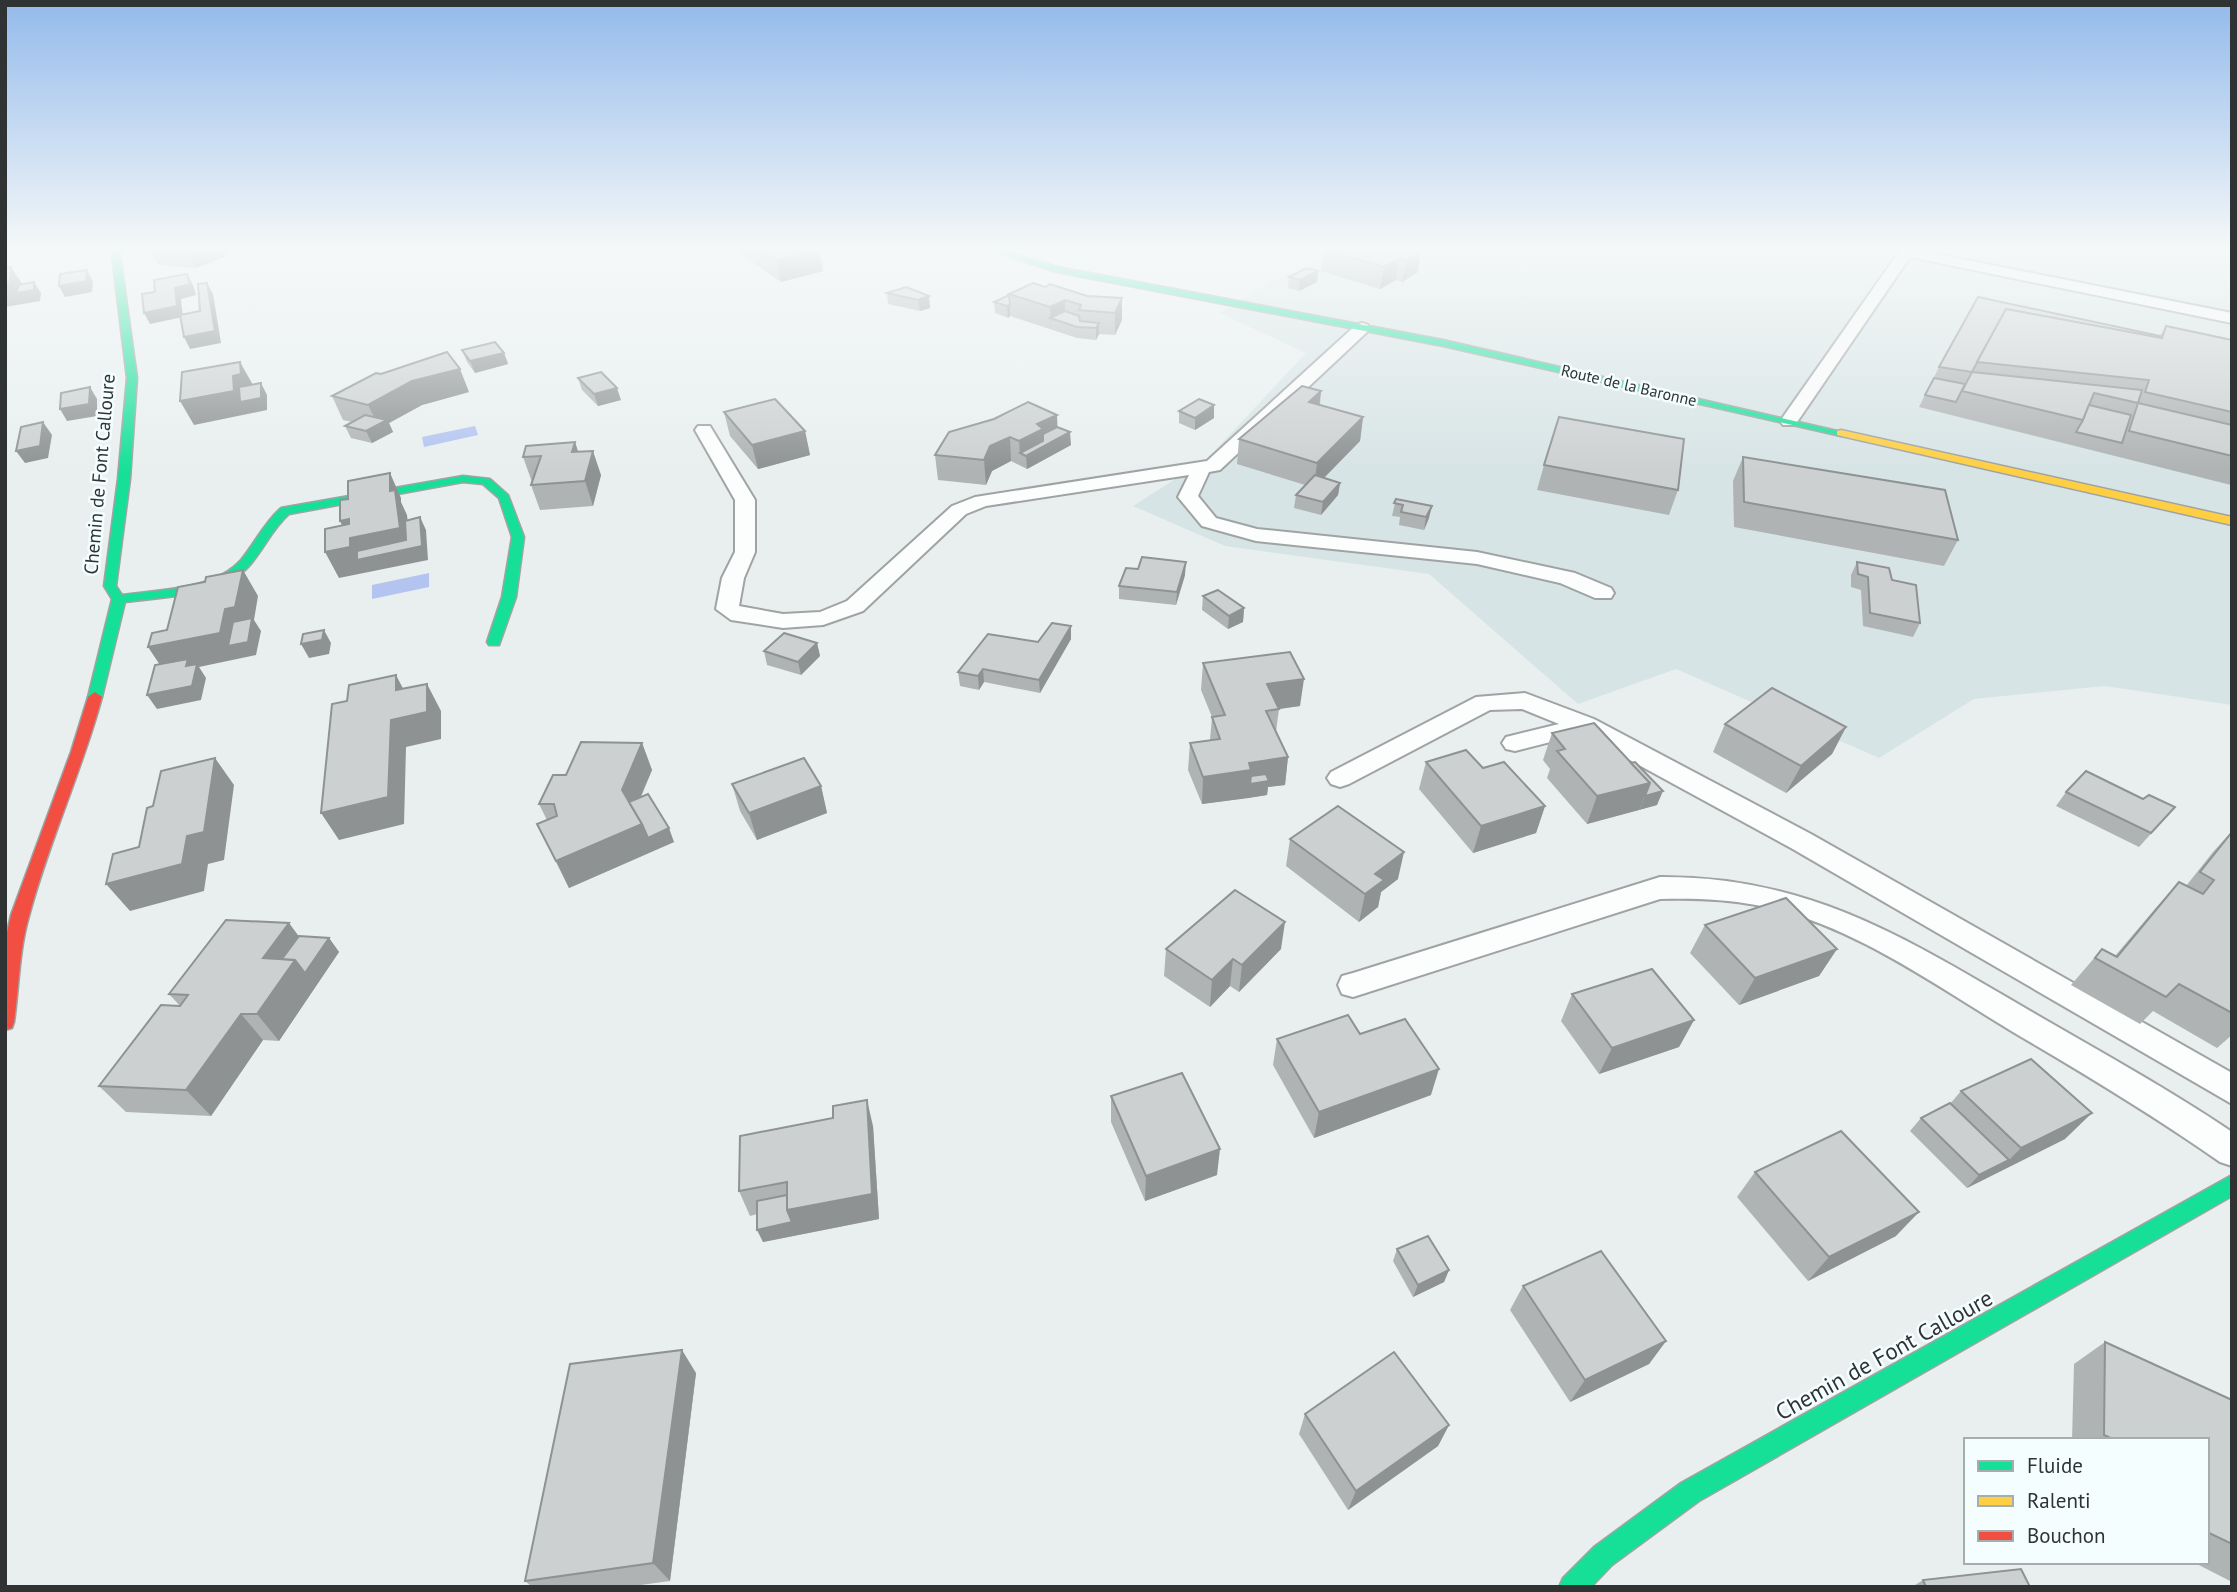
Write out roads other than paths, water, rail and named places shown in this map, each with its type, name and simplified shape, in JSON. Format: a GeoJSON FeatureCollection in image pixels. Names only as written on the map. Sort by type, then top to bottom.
{"type":"FeatureCollection","features":[{"type":"Feature","properties":{"kind":"street","name":"Chemin de Font Calloure"},"geometry":{"type":"LineString","coordinates":[[5,1022],[19,918],[60,797],[83,740],[119,598],[110,586],[132,378],[125,321]]}},
{"type":"Feature","properties":{"kind":"street","name":"Route de la Baronne"},"geometry":{"type":"LineString","coordinates":[[1327,321],[1789,421],[2232,521]]}},
{"type":"Feature","properties":{"kind":"street"},"geometry":{"type":"LineString","coordinates":[[119,598],[214,581],[241,567],[262,530],[285,511],[463,479],[486,481],[504,497],[518,537],[509,597],[494,642]]}},
{"type":"Feature","properties":{"kind":"street","name":"Chemin de Font Calloure"},"geometry":{"type":"LineString","coordinates":[[1572,1587],[1603,1556],[1690,1492],[2232,1185]]}},
{"type":"Feature","properties":{"kind":"lane"},"geometry":{"type":"LineString","coordinates":[[1789,421],[1858,321]]}},
{"type":"Feature","properties":{"kind":"lane"},"geometry":{"type":"LineString","coordinates":[[704,430],[745,500],[745,552],[733,578],[727,609],[739,615],[783,621],[822,618],[855,606],[959,510],[982,501],[1213,466],[1362,328]]}},
{"type":"Feature","properties":{"kind":"lane"},"geometry":{"type":"LineString","coordinates":[[1202,468],[1188,497],[1209,522],[1256,535],[1477,558],[1567,578],[1603,593]]}},
{"type":"Feature","properties":{"kind":"lane"},"geometry":{"type":"LineString","coordinates":[[1340,778],[1485,702],[1525,701],[1585,725],[1801,841],[2232,1090]]}},
{"type":"Feature","properties":{"kind":"lane"},"geometry":{"type":"LineString","coordinates":[[1515,743],[1585,725]]}},
{"type":"Feature","properties":{"kind":"lane"},"geometry":{"type":"LineString","coordinates":[[1353,985],[1660,888],[1690,885],[1765,895],[1880,938],[2171,1109],[2232,1151]]}},
{"type":"Feature","properties":{"kind":"water"},"geometry":{"type":"Polygon","coordinates":[[[475,426],[478,435],[424,447],[422,437],[475,426]]]}},
{"type":"Feature","properties":{"kind":"water"},"geometry":{"type":"Polygon","coordinates":[[[429,573],[429,587],[372,599],[372,585],[429,573]]]}}]}
